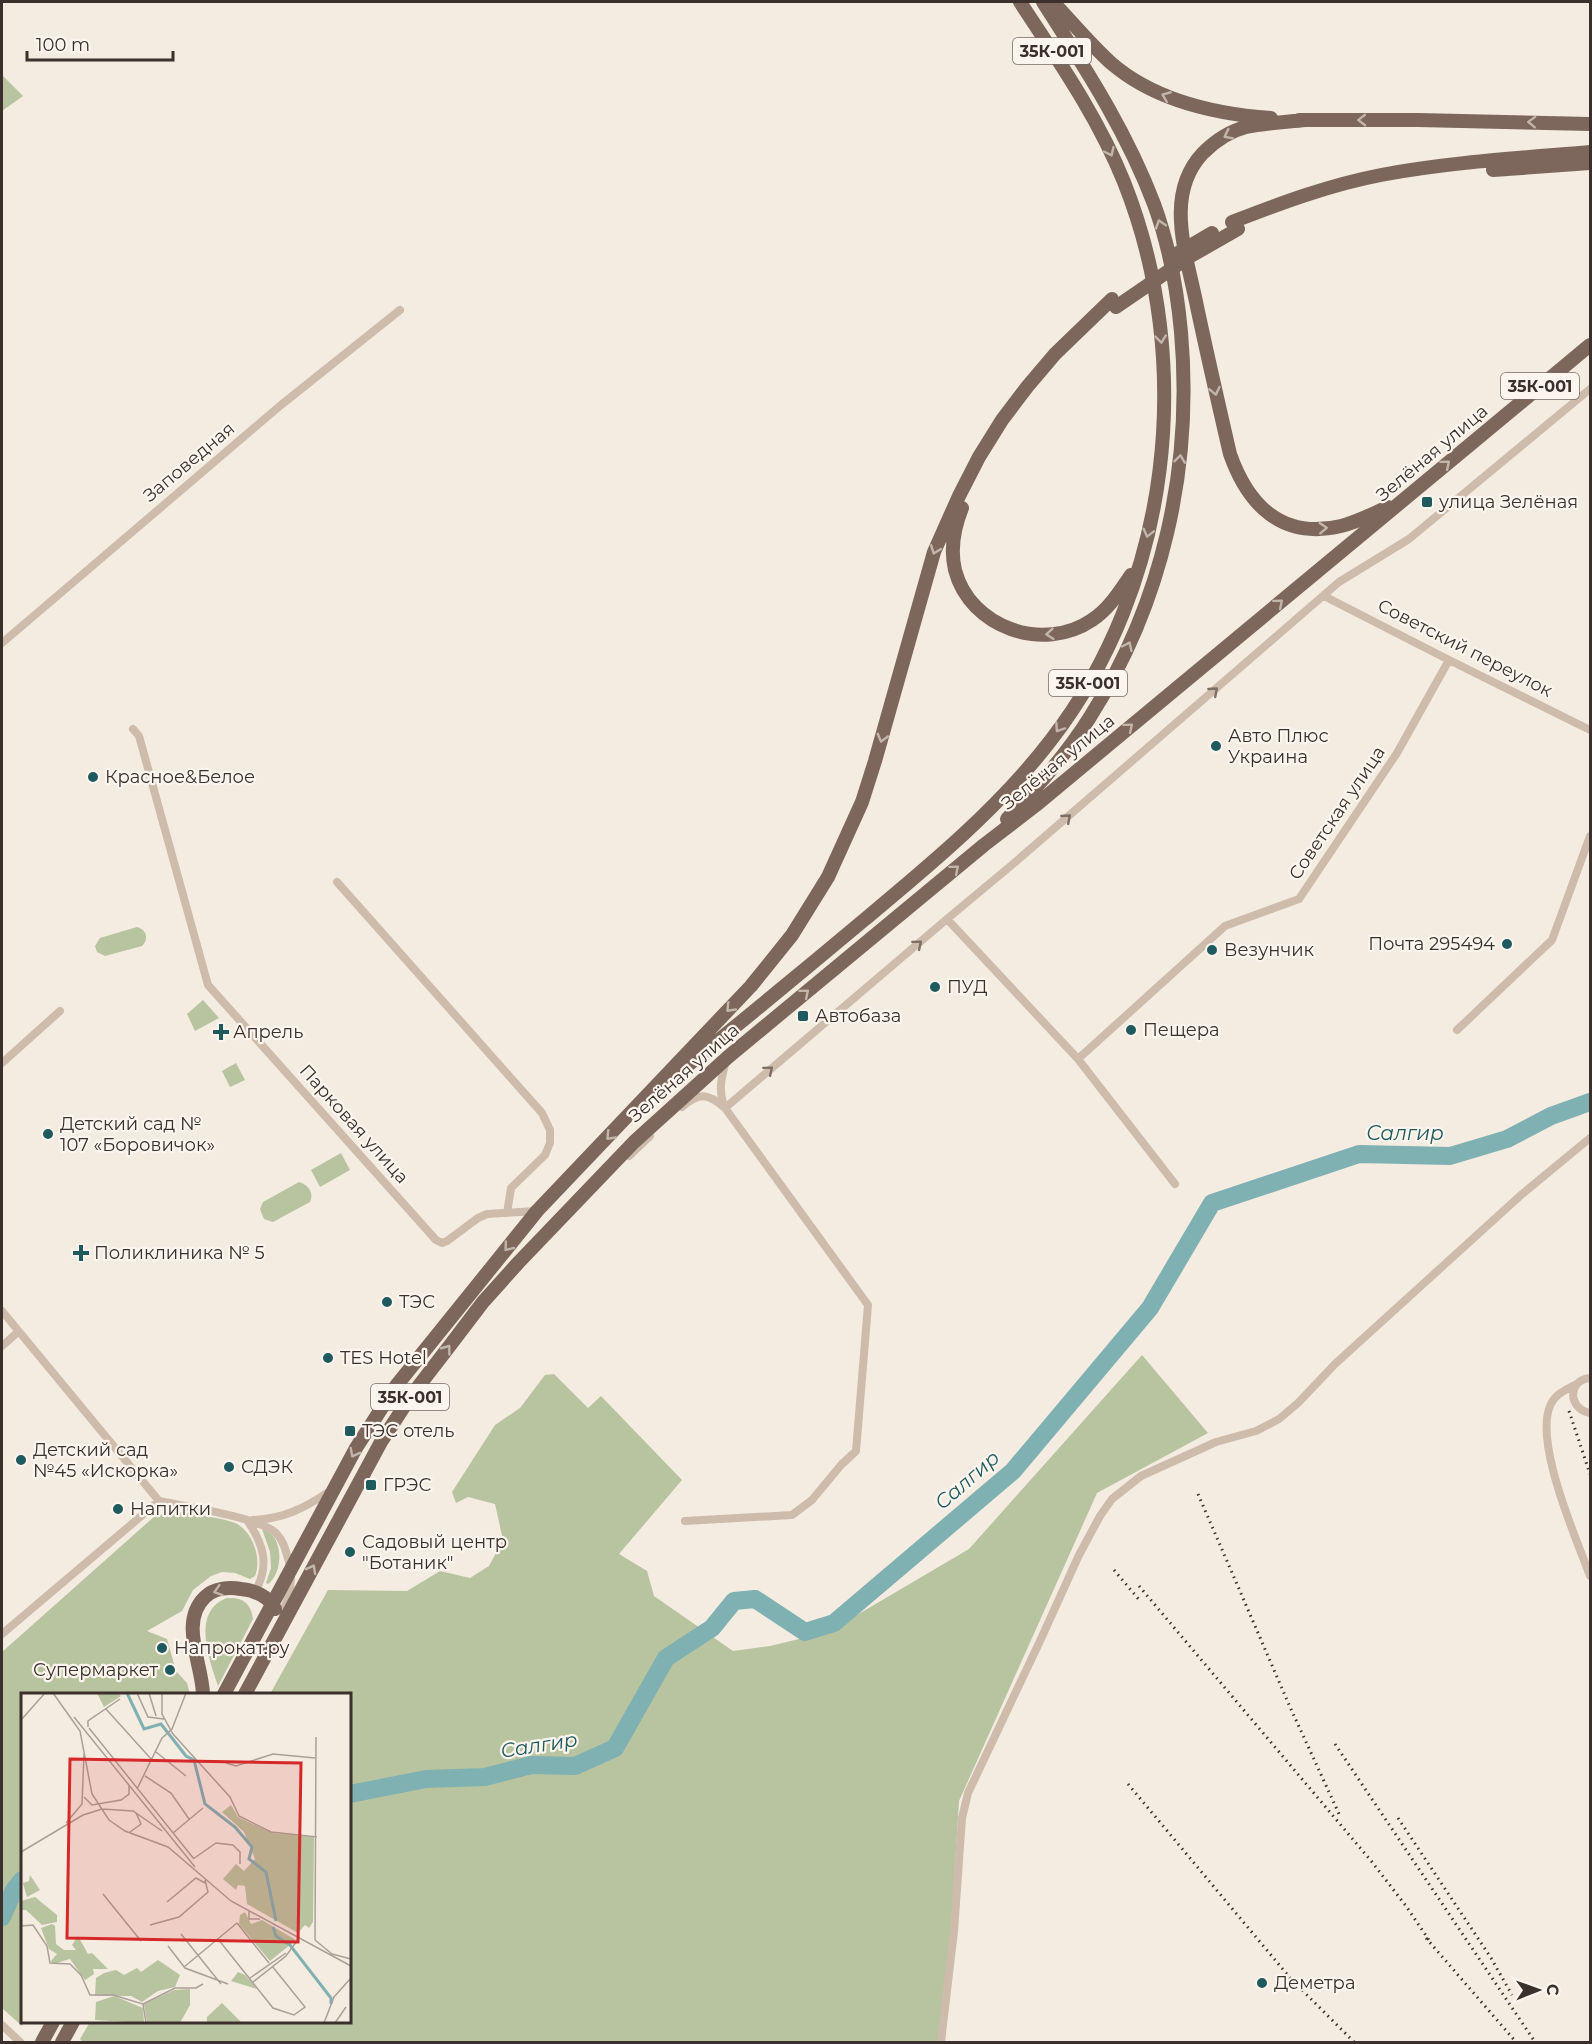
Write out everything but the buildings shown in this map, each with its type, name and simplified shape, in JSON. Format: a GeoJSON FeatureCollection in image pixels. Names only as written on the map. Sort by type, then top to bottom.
{"type":"FeatureCollection","features":[{"type":"Feature","properties":{"kind":"main road","name":"35К-001"},"geometry":{"type":"LineString","coordinates":[[225,1693],[356,1448],[396,1386],[537,1211],[645,1099],[911,880],[1010,789],[1053,738],[1095,671],[1120,622],[1141,561],[1158,488],[1163,448],[1162,355],[1154,286],[1139,227],[1124,182],[1101,133],[1066,71],[1020,2]]}},
{"type":"Feature","properties":{"kind":"main road"},"geometry":{"type":"LineString","coordinates":[[984,845],[1069,747],[1090,717],[1124,655],[1136,629],[1167,537],[1177,490],[1182,448],[1183,353],[1174,276],[1163,231],[1142,174],[1104,97],[1043,2]]}},
{"type":"Feature","properties":{"kind":"main road"},"geometry":{"type":"LineString","coordinates":[[1053,2],[1111,63],[1150,89],[1194,107],[1232,115],[1305,120],[1590,124]]}},
{"type":"Feature","properties":{"kind":"main road"},"geometry":{"type":"LineString","coordinates":[[1305,120],[1265,124],[1232,132],[1199,157],[1191,169],[1183,190],[1181,230],[1230,454],[1237,474],[1255,502],[1283,522],[1299,527],[1318,529],[1340,526],[1403,500]]}},
{"type":"Feature","properties":{"kind":"main road"},"geometry":{"type":"LineString","coordinates":[[645,1099],[752,986],[792,935],[828,877],[862,802],[934,552],[958,496],[1002,420],[1055,354],[1114,303],[1235,226],[1283,201],[1336,186],[1416,169],[1590,152]]}},
{"type":"Feature","properties":{"kind":"main road"},"geometry":{"type":"LineString","coordinates":[[1235,226],[1338,193],[1418,177],[1590,164]]}},
{"type":"Feature","properties":{"kind":"main road"},"geometry":{"type":"LineString","coordinates":[[1114,303],[1060,360],[1008,425],[967,497],[958,519],[952,545],[953,560],[964,592],[980,611],[1007,628],[1046,635],[1070,631],[1092,620],[1110,605],[1141,561]]}},
{"type":"Feature","properties":{"kind":"main road","name":"Зелёная улица"},"geometry":{"type":"LineString","coordinates":[[555,1223],[633,1142],[728,1057],[1590,345]]}},
{"type":"Feature","properties":{"kind":"main road","name":"35К-001"},"geometry":{"type":"LineString","coordinates":[[246,1693],[381,1442],[411,1396],[483,1302],[555,1223]]}},
{"type":"Feature","properties":{"kind":"main road"},"geometry":{"type":"LineString","coordinates":[[204,1693],[201,1668],[193,1639],[195,1612],[199,1603],[209,1593],[242,1589],[255,1592],[272,1602],[276,1614],[272,1631],[246,1693]]}},
{"type":"Feature","properties":{"kind":"main road"},"geometry":{"type":"LineString","coordinates":[[42,2043],[52,2023]]}},
{"type":"Feature","properties":{"kind":"main road"},"geometry":{"type":"LineString","coordinates":[[62,2043],[72,2023]]}},
{"type":"Feature","properties":{"kind":"street","name":"Заповедная"},"geometry":{"type":"LineString","coordinates":[[2,643],[281,405],[400,310]]}},
{"type":"Feature","properties":{"kind":"street"},"geometry":{"type":"LineString","coordinates":[[721,1105],[1013,864],[1339,582],[1435,519],[1590,388]]}},
{"type":"Feature","properties":{"kind":"street","name":"Советский переулок"},"geometry":{"type":"LineString","coordinates":[[1324,596],[1449,660],[1590,727]]}},
{"type":"Feature","properties":{"kind":"street","name":"Советская улица"},"geometry":{"type":"LineString","coordinates":[[1078,1059],[1225,927],[1299,899],[1397,753],[1449,660]]}},
{"type":"Feature","properties":{"kind":"street","name":"Парковая улица"},"geometry":{"type":"LineString","coordinates":[[133,729],[139,736],[208,985],[436,1240],[442,1243],[447,1241],[486,1214],[537,1211]]}},
{"type":"Feature","properties":{"kind":"street"},"geometry":{"type":"LineString","coordinates":[[1456,1030],[1552,940],[1590,836]]}},
{"type":"Feature","properties":{"kind":"street"},"geometry":{"type":"LineString","coordinates":[[337,882],[542,1113],[550,1130],[550,1143],[545,1155],[511,1188],[507,1213]]}},
{"type":"Feature","properties":{"kind":"street"},"geometry":{"type":"LineString","coordinates":[[947,919],[1078,1059],[1175,1184]]}},
{"type":"Feature","properties":{"kind":"street"},"geometry":{"type":"LineString","coordinates":[[2,1063],[60,1011]]}},
{"type":"Feature","properties":{"kind":"street"},"geometry":{"type":"LineString","coordinates":[[685,1521],[792,1515],[812,1500],[841,1465],[856,1451],[868,1305],[721,1105],[721,1086],[728,1057]]}},
{"type":"Feature","properties":{"kind":"street","name":"Зелёная улица"},"geometry":{"type":"LineString","coordinates":[[555,1223],[596,1189],[688,1102],[698,1096],[711,1097],[721,1105]]}},
{"type":"Feature","properties":{"kind":"street"},"geometry":{"type":"LineString","coordinates":[[941,2043],[954,1931],[962,1818],[968,1793],[1100,1516],[1113,1499],[1141,1476],[1216,1442],[1256,1431],[1279,1419],[1298,1403],[1343,1356],[1521,1195],[1590,1138]]}},
{"type":"Feature","properties":{"kind":"street"},"geometry":{"type":"LineString","coordinates":[[2,1311],[159,1502],[247,1520],[276,1533],[283,1543],[290,1568],[290,1593],[272,1631]]}},
{"type":"Feature","properties":{"kind":"street"},"geometry":{"type":"LineString","coordinates":[[2,1346],[18,1332]]}},
{"type":"Feature","properties":{"kind":"street"},"geometry":{"type":"LineString","coordinates":[[1590,1378],[1581,1380],[1552,1400],[1546,1440],[1552,1469],[1590,1576]]}},
{"type":"Feature","properties":{"kind":"street"},"geometry":{"type":"LineString","coordinates":[[1577,1383],[1572,1394],[1575,1405],[1590,1413]]}},
{"type":"Feature","properties":{"kind":"street"},"geometry":{"type":"LineString","coordinates":[[247,1520],[270,1519],[299,1511],[336,1487]]}},
{"type":"Feature","properties":{"kind":"street"},"geometry":{"type":"LineString","coordinates":[[2,1634],[159,1502]]}},
{"type":"Feature","properties":{"kind":"street"},"geometry":{"type":"LineString","coordinates":[[247,1520],[257,1535],[263,1555],[262,1575],[255,1592]]}},
{"type":"Feature","properties":{"kind":"street"},"geometry":{"type":"LineString","coordinates":[[2,2025],[20,2043]]}},
{"type":"Feature","properties":{"kind":"green space"},"geometry":{"type":"Polygon","coordinates":[[[2,75],[23,96],[2,111],[2,75]]]}},
{"type":"Feature","properties":{"kind":"green space"},"geometry":{"type":"Polygon","coordinates":[[[137,927],[146,935],[142,946],[105,956],[97,952],[95,946],[100,938],[137,927]]]}},
{"type":"Feature","properties":{"kind":"green space"},"geometry":{"type":"Polygon","coordinates":[[[203,1000],[219,1018],[195,1031],[187,1014],[203,1000]]]}},
{"type":"Feature","properties":{"kind":"green space"},"geometry":{"type":"Polygon","coordinates":[[[236,1063],[245,1080],[230,1087],[222,1071],[236,1063]]]}},
{"type":"Feature","properties":{"kind":"green space"},"geometry":{"type":"Polygon","coordinates":[[[341,1153],[350,1170],[320,1187],[311,1170],[341,1153]]]}},
{"type":"Feature","properties":{"kind":"green space"},"geometry":{"type":"Polygon","coordinates":[[[299,1182],[310,1190],[310,1202],[273,1222],[264,1219],[260,1209],[263,1202],[299,1182]]]}},
{"type":"Feature","properties":{"kind":"green space"},"geometry":{"type":"Polygon","coordinates":[[[1142,1355],[1208,1433],[1097,1493],[959,1801],[944,2042],[83,2042],[80,2039],[89,2023],[351,2023],[351,1693],[271,1693],[328,1590],[407,1591],[440,1571],[470,1578],[489,1566],[503,1540],[495,1504],[468,1497],[456,1503],[452,1492],[495,1425],[520,1408],[545,1375],[554,1374],[588,1408],[601,1396],[682,1480],[619,1554],[647,1571],[654,1596],[733,1651],[770,1646],[828,1632],[969,1549],[1142,1355]]]}},
{"type":"Feature","properties":{"kind":"green space"},"geometry":{"type":"Polygon","coordinates":[[[183,1512],[235,1523],[247,1532],[251,1539],[256,1554],[257,1569],[255,1576],[250,1579],[235,1573],[222,1572],[211,1576],[193,1590],[182,1611],[147,1631],[167,1639],[176,1671],[187,1683],[190,1693],[21,1693],[22,2026],[2,2008],[2,1652],[156,1515],[183,1512]]]}},
{"type":"Feature","properties":{"kind":"green space"},"geometry":{"type":"Polygon","coordinates":[[[262,1529],[274,1538],[279,1554],[277,1571],[268,1584],[266,1583],[271,1568],[270,1552],[262,1529]]]}},
{"type":"Feature","properties":{"kind":"green space"},"geometry":{"type":"Polygon","coordinates":[[[227,1598],[245,1602],[253,1619],[218,1686],[207,1650],[206,1625],[209,1614],[216,1604],[227,1598]]]}},
{"type":"Feature","properties":{"kind":"waterway","name":"Салгир"},"geometry":{"type":"LineString","coordinates":[[351,1794],[426,1779],[485,1777],[531,1765],[575,1766],[615,1748],[666,1658],[712,1628],[734,1601],[755,1599],[805,1632],[834,1623],[1013,1471],[1150,1308],[1212,1203],[1359,1154],[1450,1156],[1507,1139],[1551,1116],[1590,1102]]}},
{"type":"Feature","properties":{"kind":"waterway","name":"Салгир"},"geometry":{"type":"LineString","coordinates":[[2,1917],[14,1890],[21,1881]]}},
{"type":"Feature","properties":{"kind":"railway"},"geometry":{"type":"LineString","coordinates":[[1569,1411],[1590,1474]]}},
{"type":"Feature","properties":{"kind":"railway"},"geometry":{"type":"LineString","coordinates":[[1198,1494],[1340,1816]]}},
{"type":"Feature","properties":{"kind":"railway"},"geometry":{"type":"LineString","coordinates":[[1114,1570],[1141,1602]]}},
{"type":"Feature","properties":{"kind":"railway"},"geometry":{"type":"LineString","coordinates":[[1139,1586],[1372,1862],[1431,1943]]}},
{"type":"Feature","properties":{"kind":"railway"},"geometry":{"type":"LineString","coordinates":[[1335,1744],[1535,2042]]}},
{"type":"Feature","properties":{"kind":"railway"},"geometry":{"type":"LineString","coordinates":[[1128,1784],[1291,1979],[1354,2042]]}},
{"type":"Feature","properties":{"kind":"railway"},"geometry":{"type":"LineString","coordinates":[[1398,1818],[1491,1958],[1512,1995]]}},
{"type":"Feature","properties":{"kind":"railway"},"geometry":{"type":"LineString","coordinates":[[1426,1938],[1516,2042]]}},
{"type":"Feature","properties":{"kind":"place","name":"улица Зелёная"},"geometry":{"type":"Point","coordinates":[1427,502]}},
{"type":"Feature","properties":{"kind":"place","name":"Авто Плюс Украина"},"geometry":{"type":"Point","coordinates":[1216,746]}},
{"type":"Feature","properties":{"kind":"place","name":"Красное&Белое"},"geometry":{"type":"Point","coordinates":[93,777]}},
{"type":"Feature","properties":{"kind":"place","name":"Почта 295494"},"geometry":{"type":"Point","coordinates":[1507,944]}},
{"type":"Feature","properties":{"kind":"place","name":"Везунчик"},"geometry":{"type":"Point","coordinates":[1212,950]}},
{"type":"Feature","properties":{"kind":"place","name":"ПУД"},"geometry":{"type":"Point","coordinates":[935,987]}},
{"type":"Feature","properties":{"kind":"place","name":"Автобаза"},"geometry":{"type":"Point","coordinates":[803,1016]}},
{"type":"Feature","properties":{"kind":"place","name":"Пещера"},"geometry":{"type":"Point","coordinates":[1131,1030]}},
{"type":"Feature","properties":{"kind":"place","name":"Апрель"},"geometry":{"type":"Point","coordinates":[221,1032]}},
{"type":"Feature","properties":{"kind":"place","name":"Детский сад № 107 «Боровичок»"},"geometry":{"type":"Point","coordinates":[48,1134]}},
{"type":"Feature","properties":{"kind":"place","name":"Поликлиника № 5"},"geometry":{"type":"Point","coordinates":[81,1253]}},
{"type":"Feature","properties":{"kind":"place","name":"ТЭС"},"geometry":{"type":"Point","coordinates":[387,1302]}},
{"type":"Feature","properties":{"kind":"place","name":"TES Hotel"},"geometry":{"type":"Point","coordinates":[328,1358]}},
{"type":"Feature","properties":{"kind":"place","name":"ТЭС отель"},"geometry":{"type":"Point","coordinates":[350,1431]}},
{"type":"Feature","properties":{"kind":"place","name":"Детский сад №45 «Искорка»"},"geometry":{"type":"Point","coordinates":[21,1460]}},
{"type":"Feature","properties":{"kind":"place","name":"СДЭК"},"geometry":{"type":"Point","coordinates":[229,1467]}},
{"type":"Feature","properties":{"kind":"place","name":"ГРЭС"},"geometry":{"type":"Point","coordinates":[371,1485]}},
{"type":"Feature","properties":{"kind":"place","name":"Напитки"},"geometry":{"type":"Point","coordinates":[118,1509]}},
{"type":"Feature","properties":{"kind":"place","name":"Садовый центр \"Ботаник\""},"geometry":{"type":"Point","coordinates":[350,1552]}},
{"type":"Feature","properties":{"kind":"place","name":"Напрокат.ру"},"geometry":{"type":"Point","coordinates":[162,1648]}},
{"type":"Feature","properties":{"kind":"place","name":"Супермаркет"},"geometry":{"type":"Point","coordinates":[170,1670]}},
{"type":"Feature","properties":{"kind":"place","name":"Деметра"},"geometry":{"type":"Point","coordinates":[1262,1983]}}]}
